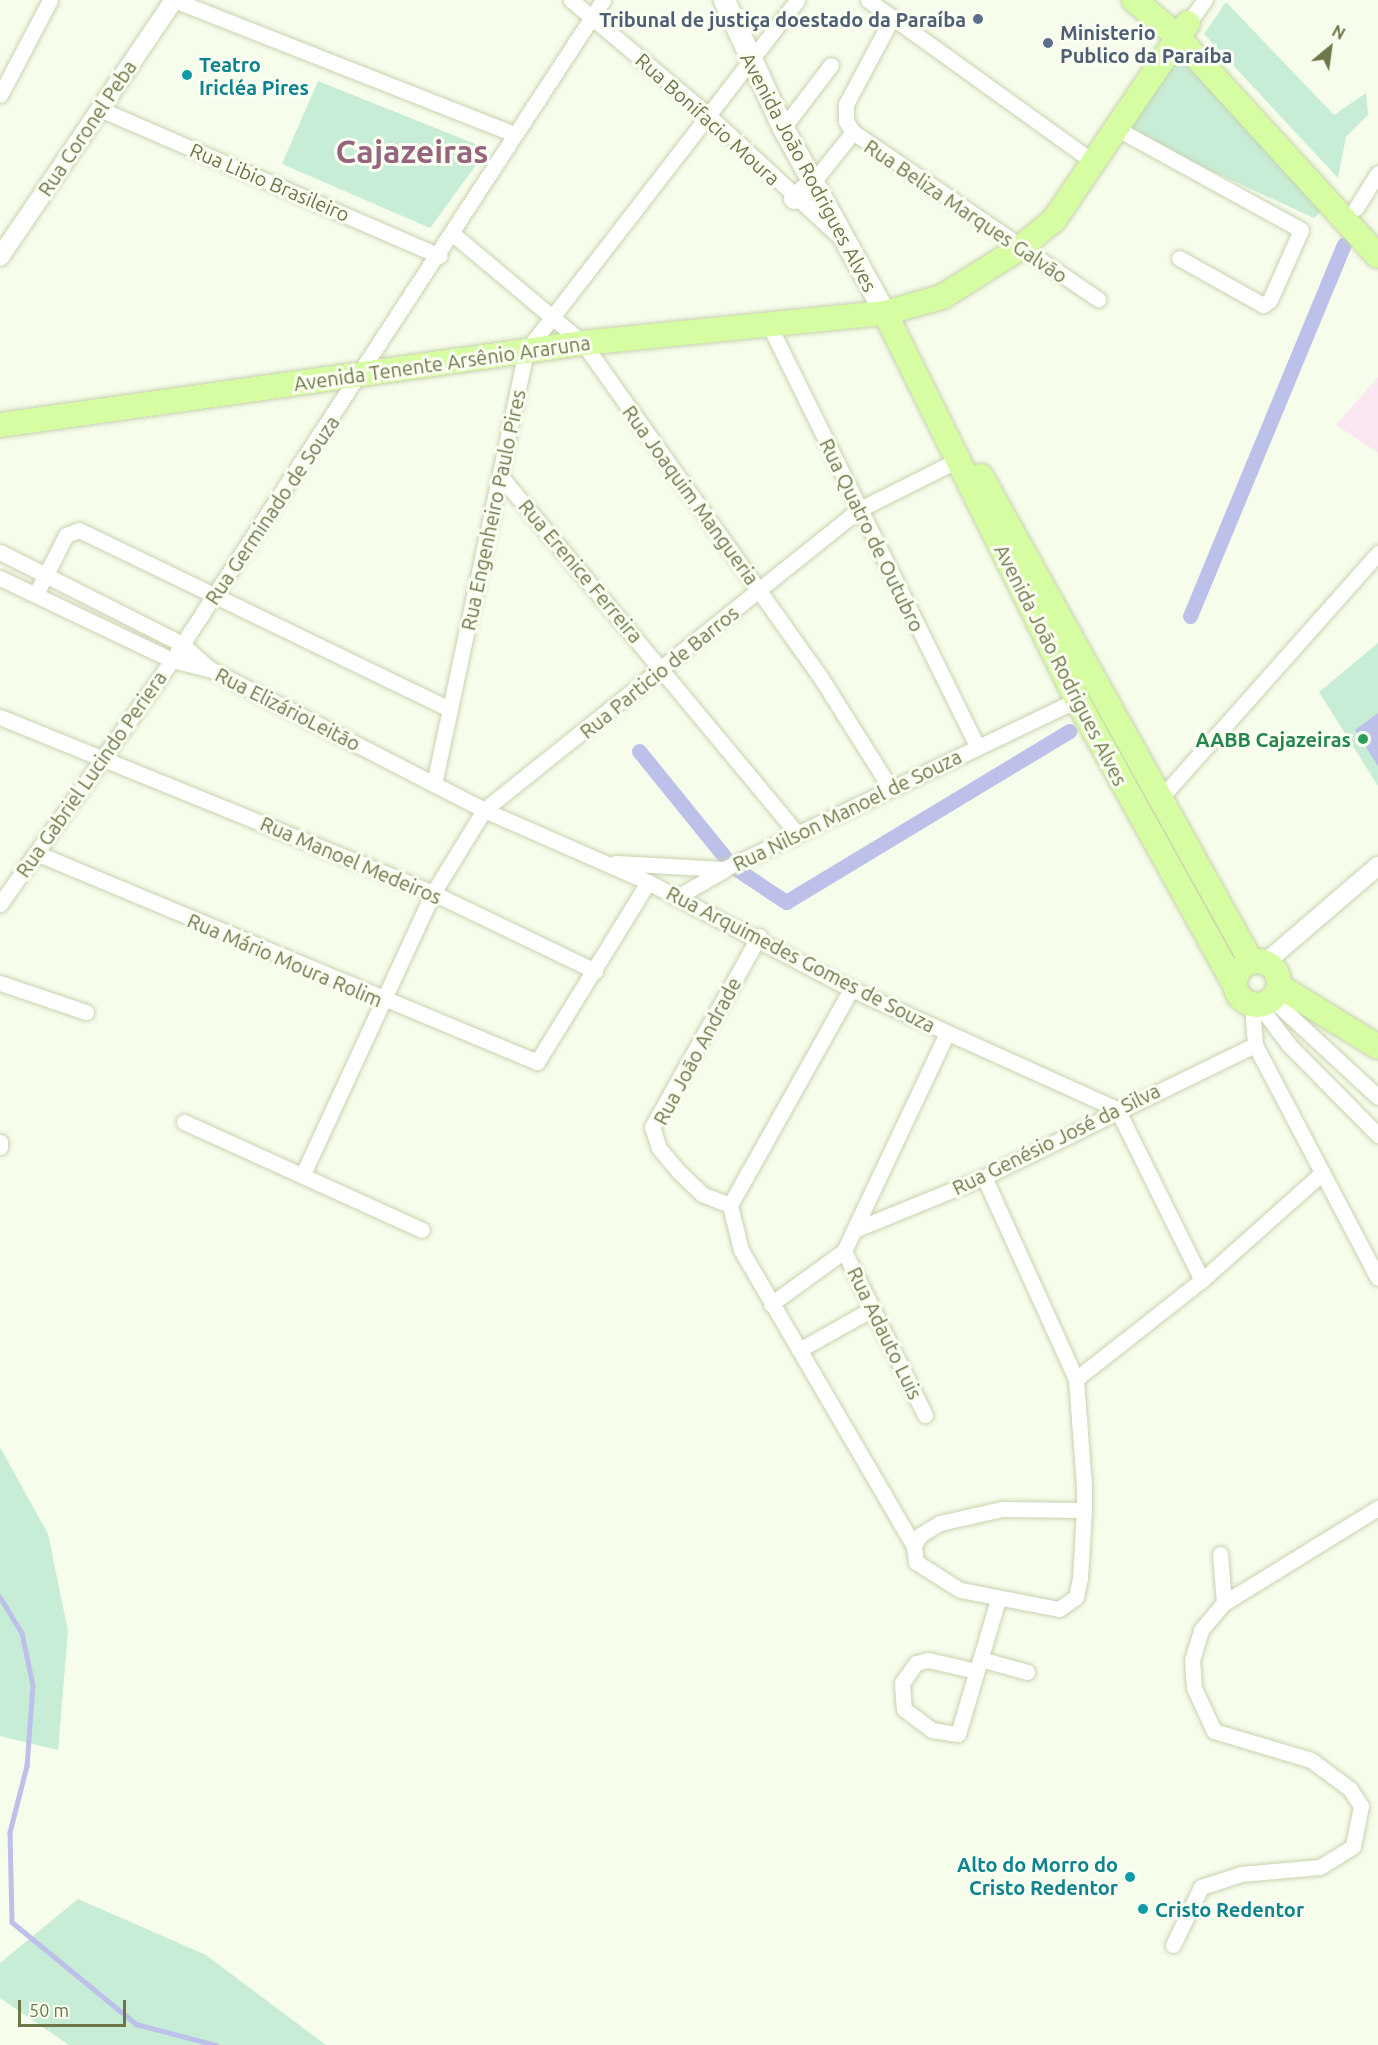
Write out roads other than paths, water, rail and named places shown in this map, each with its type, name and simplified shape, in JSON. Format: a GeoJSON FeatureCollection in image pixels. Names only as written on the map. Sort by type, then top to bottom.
{"type":"FeatureCollection","features":[{"type":"Feature","properties":{"kind":"main road","name":"Avenida João Rodrigues Alves"},"geometry":{"type":"LineString","coordinates":[[724,0],[749,61],[843,240],[900,341],[956,461],[1077,700],[1234,983]]}},
{"type":"Feature","properties":{"kind":"main road"},"geometry":{"type":"LineString","coordinates":[[1134,0],[1182,29],[1378,231]]}},
{"type":"Feature","properties":{"kind":"main road"},"geometry":{"type":"LineString","coordinates":[[1161,0],[1182,29],[1378,256]]}},
{"type":"Feature","properties":{"kind":"main road","name":"Avenida Tenente Arsênio Araruna"},"geometry":{"type":"LineString","coordinates":[[0,425],[583,343],[885,313],[942,297],[1020,248],[1054,220],[1096,164],[1114,127],[1182,29]]}},
{"type":"Feature","properties":{"kind":"main road"},"geometry":{"type":"LineString","coordinates":[[794,198],[813,182]]}},
{"type":"Feature","properties":{"kind":"main road","name":"Avenida João Rodrigues Alves"},"geometry":{"type":"LineString","coordinates":[[900,341],[936,384],[1158,801],[1258,962]]}},
{"type":"Feature","properties":{"kind":"main road"},"geometry":{"type":"LineString","coordinates":[[1265,998],[1276,972],[1258,962],[1239,969],[1234,983],[1239,996],[1265,998],[1378,1047]]}},
{"type":"Feature","properties":{"kind":"street"},"geometry":{"type":"LineString","coordinates":[[0,95],[50,0]]}},
{"type":"Feature","properties":{"kind":"street"},"geometry":{"type":"LineString","coordinates":[[174,0],[514,134]]}},
{"type":"Feature","properties":{"kind":"street","name":"Rua Coronel Peba"},"geometry":{"type":"LineString","coordinates":[[0,257],[174,0]]}},
{"type":"Feature","properties":{"kind":"street","name":"Rua Bonifacio Moura"},"geometry":{"type":"LineString","coordinates":[[571,0],[593,16],[708,115],[794,198],[843,240]]}},
{"type":"Feature","properties":{"kind":"street","name":"Rua Germinado de Souza"},"geometry":{"type":"LineString","coordinates":[[182,644],[440,256],[514,134],[603,0]]}},
{"type":"Feature","properties":{"kind":"street","name":"Rua Engenheiro Paulo Pires"},"geometry":{"type":"LineString","coordinates":[[434,784],[502,478],[526,351],[550,313],[708,115],[796,0]]}},
{"type":"Feature","properties":{"kind":"street"},"geometry":{"type":"LineString","coordinates":[[868,0],[1096,164]]}},
{"type":"Feature","properties":{"kind":"street"},"geometry":{"type":"LineString","coordinates":[[1182,29],[1205,0]]}},
{"type":"Feature","properties":{"kind":"street","name":"Rua Beliza Marques Galvão"},"geometry":{"type":"LineString","coordinates":[[892,18],[846,104],[846,121],[853,132],[1098,299]]}},
{"type":"Feature","properties":{"kind":"street"},"geometry":{"type":"LineString","coordinates":[[783,128],[831,66]]}},
{"type":"Feature","properties":{"kind":"street","name":"Rua Libio Brasileiro"},"geometry":{"type":"LineString","coordinates":[[100,109],[440,256]]}},
{"type":"Feature","properties":{"kind":"street"},"geometry":{"type":"LineString","coordinates":[[1114,127],[1301,230],[1270,300],[1263,305],[1179,258]]}},
{"type":"Feature","properties":{"kind":"street"},"geometry":{"type":"LineString","coordinates":[[813,182],[853,132]]}},
{"type":"Feature","properties":{"kind":"street"},"geometry":{"type":"LineString","coordinates":[[1356,208],[1378,173]]}},
{"type":"Feature","properties":{"kind":"street","name":"Rua Joaquim Mangueria"},"geometry":{"type":"LineString","coordinates":[[453,234],[583,343],[759,590],[891,789]]}},
{"type":"Feature","properties":{"kind":"street","name":"Rua Quatro de Outubro"},"geometry":{"type":"LineString","coordinates":[[768,323],[858,510],[978,747]]}},
{"type":"Feature","properties":{"kind":"street","name":"Rua Particio de Barros"},"geometry":{"type":"LineString","coordinates":[[484,810],[665,670],[858,510],[956,461]]}},
{"type":"Feature","properties":{"kind":"street","name":"Rua Erenice Ferreira"},"geometry":{"type":"LineString","coordinates":[[502,478],[665,670],[796,832]]}},
{"type":"Feature","properties":{"kind":"street"},"geometry":{"type":"LineString","coordinates":[[36,594],[70,529],[450,709]]}},
{"type":"Feature","properties":{"kind":"street","name":"Rua ElizárioLeitão"},"geometry":{"type":"LineString","coordinates":[[0,552],[182,644],[210,669],[484,810]]}},
{"type":"Feature","properties":{"kind":"street"},"geometry":{"type":"LineString","coordinates":[[1158,801],[1378,553]]}},
{"type":"Feature","properties":{"kind":"street"},"geometry":{"type":"LineString","coordinates":[[0,578],[172,660],[210,669]]}},
{"type":"Feature","properties":{"kind":"street","name":"Rua Gabriel Lucindo Periera"},"geometry":{"type":"LineString","coordinates":[[0,904],[182,644]]}},
{"type":"Feature","properties":{"kind":"street","name":"Rua Nilson Manoel de Souza"},"geometry":{"type":"LineString","coordinates":[[606,863],[724,869],[796,832],[1077,700]]}},
{"type":"Feature","properties":{"kind":"street","name":"Rua Manoel Medeiros"},"geometry":{"type":"LineString","coordinates":[[0,717],[104,756],[433,893],[595,971]]}},
{"type":"Feature","properties":{"kind":"street"},"geometry":{"type":"LineString","coordinates":[[303,1174],[433,893],[484,810]]}},
{"type":"Feature","properties":{"kind":"street","name":"Rua Arquimedes Gomes de Souza"},"geometry":{"type":"LineString","coordinates":[[484,810],[648,882],[759,936],[851,988],[1117,1109]]}},
{"type":"Feature","properties":{"kind":"street","name":"Rua Mário Moura Rolim"},"geometry":{"type":"LineString","coordinates":[[36,853],[382,1001],[537,1062],[595,971]]}},
{"type":"Feature","properties":{"kind":"street"},"geometry":{"type":"LineString","coordinates":[[1258,962],[1378,866]]}},
{"type":"Feature","properties":{"kind":"street"},"geometry":{"type":"LineString","coordinates":[[677,897],[724,869]]}},
{"type":"Feature","properties":{"kind":"street"},"geometry":{"type":"LineString","coordinates":[[595,971],[648,882]]}},
{"type":"Feature","properties":{"kind":"street","name":"Rua João Andrade"},"geometry":{"type":"LineString","coordinates":[[730,1205],[702,1194],[679,1172],[659,1148],[652,1127],[759,936]]}},
{"type":"Feature","properties":{"kind":"street"},"geometry":{"type":"LineString","coordinates":[[0,983],[86,1012]]}},
{"type":"Feature","properties":{"kind":"street"},"geometry":{"type":"LineString","coordinates":[[851,988],[730,1205],[741,1250],[914,1546],[916,1562],[925,1573],[998,1600],[1059,1609],[1076,1597],[1084,1510],[1076,1379],[984,1177]]}},
{"type":"Feature","properties":{"kind":"street"},"geometry":{"type":"LineString","coordinates":[[1265,998],[1255,1045],[1378,1278]]}},
{"type":"Feature","properties":{"kind":"street"},"geometry":{"type":"LineString","coordinates":[[1265,998],[1374,1093],[1351,1108]]}},
{"type":"Feature","properties":{"kind":"street"},"geometry":{"type":"LineString","coordinates":[[1265,998],[1351,1108],[1378,1135]]}},
{"type":"Feature","properties":{"kind":"street"},"geometry":{"type":"LineString","coordinates":[[771,1304],[844,1251],[947,1033]]}},
{"type":"Feature","properties":{"kind":"street","name":"Rua Genésio José da Silva"},"geometry":{"type":"LineString","coordinates":[[854,1230],[984,1177],[1117,1109],[1255,1045]]}},
{"type":"Feature","properties":{"kind":"street"},"geometry":{"type":"LineString","coordinates":[[1117,1109],[1202,1280]]}},
{"type":"Feature","properties":{"kind":"street"},"geometry":{"type":"LineString","coordinates":[[184,1122],[303,1174],[422,1230]]}},
{"type":"Feature","properties":{"kind":"street"},"geometry":{"type":"LineString","coordinates":[[0,1142],[0,1147]]}},
{"type":"Feature","properties":{"kind":"street"},"geometry":{"type":"LineString","coordinates":[[1076,1379],[1202,1280],[1322,1173]]}},
{"type":"Feature","properties":{"kind":"street","name":"Rua Adauto Luis"},"geometry":{"type":"LineString","coordinates":[[844,1251],[925,1415]]}},
{"type":"Feature","properties":{"kind":"street"},"geometry":{"type":"LineString","coordinates":[[799,1350],[872,1309]]}},
{"type":"Feature","properties":{"kind":"street"},"geometry":{"type":"LineString","coordinates":[[1173,1945],[1201,1887],[1241,1875],[1320,1867],[1353,1846],[1362,1821],[1361,1806],[1333,1773],[1294,1754],[1214,1731],[1194,1688],[1192,1660],[1200,1630],[1224,1603],[1378,1508]]}},
{"type":"Feature","properties":{"kind":"street"},"geometry":{"type":"LineString","coordinates":[[914,1546],[921,1535],[940,1523],[1002,1509],[1084,1510]]}},
{"type":"Feature","properties":{"kind":"street"},"geometry":{"type":"LineString","coordinates":[[1220,1554],[1224,1603]]}},
{"type":"Feature","properties":{"kind":"street"},"geometry":{"type":"LineString","coordinates":[[998,1600],[978,1665],[963,1726],[958,1734],[945,1733],[911,1719],[904,1709],[902,1683],[916,1663],[928,1660],[978,1665],[1027,1672]]}},
{"type":"Feature","properties":{"kind":"water"},"geometry":{"type":"Polygon","coordinates":[[[1378,713],[1378,766],[1355,730],[1378,713]]]}},
{"type":"Feature","properties":{"kind":"waterway"},"geometry":{"type":"LineString","coordinates":[[1190,616],[1344,245]]}},
{"type":"Feature","properties":{"kind":"waterway"},"geometry":{"type":"LineString","coordinates":[[732,866],[786,902],[1069,731]]}},
{"type":"Feature","properties":{"kind":"waterway"},"geometry":{"type":"LineString","coordinates":[[639,751],[724,856]]}},
{"type":"Feature","properties":{"kind":"waterway"},"geometry":{"type":"LineString","coordinates":[[0,1597],[22,1633],[33,1685],[27,1766],[10,1832],[12,1922],[136,2024],[216,2045]]}},
{"type":"Feature","properties":{"kind":"place","name":"Tribunal de justiça doestado da Paraíba"},"geometry":{"type":"Point","coordinates":[978,19]}},
{"type":"Feature","properties":{"kind":"place","name":"Ministerio Publico da Paraíba"},"geometry":{"type":"Point","coordinates":[1048,43]}},
{"type":"Feature","properties":{"kind":"place","name":"Teatro Iricléa Pires"},"geometry":{"type":"Point","coordinates":[187,75]}},
{"type":"Feature","properties":{"kind":"place","name":"AABB Cajazeiras"},"geometry":{"type":"Point","coordinates":[1363,739]}},
{"type":"Feature","properties":{"kind":"place","name":"Alto do Morro do Cristo Redentor"},"geometry":{"type":"Point","coordinates":[1130,1877]}},
{"type":"Feature","properties":{"kind":"place","name":"Cristo Redentor"},"geometry":{"type":"Point","coordinates":[1143,1909]}},
{"type":"Feature","properties":{"kind":"district","name":"Cajazeiras"},"geometry":{"type":"Point","coordinates":[412,151]}}]}
